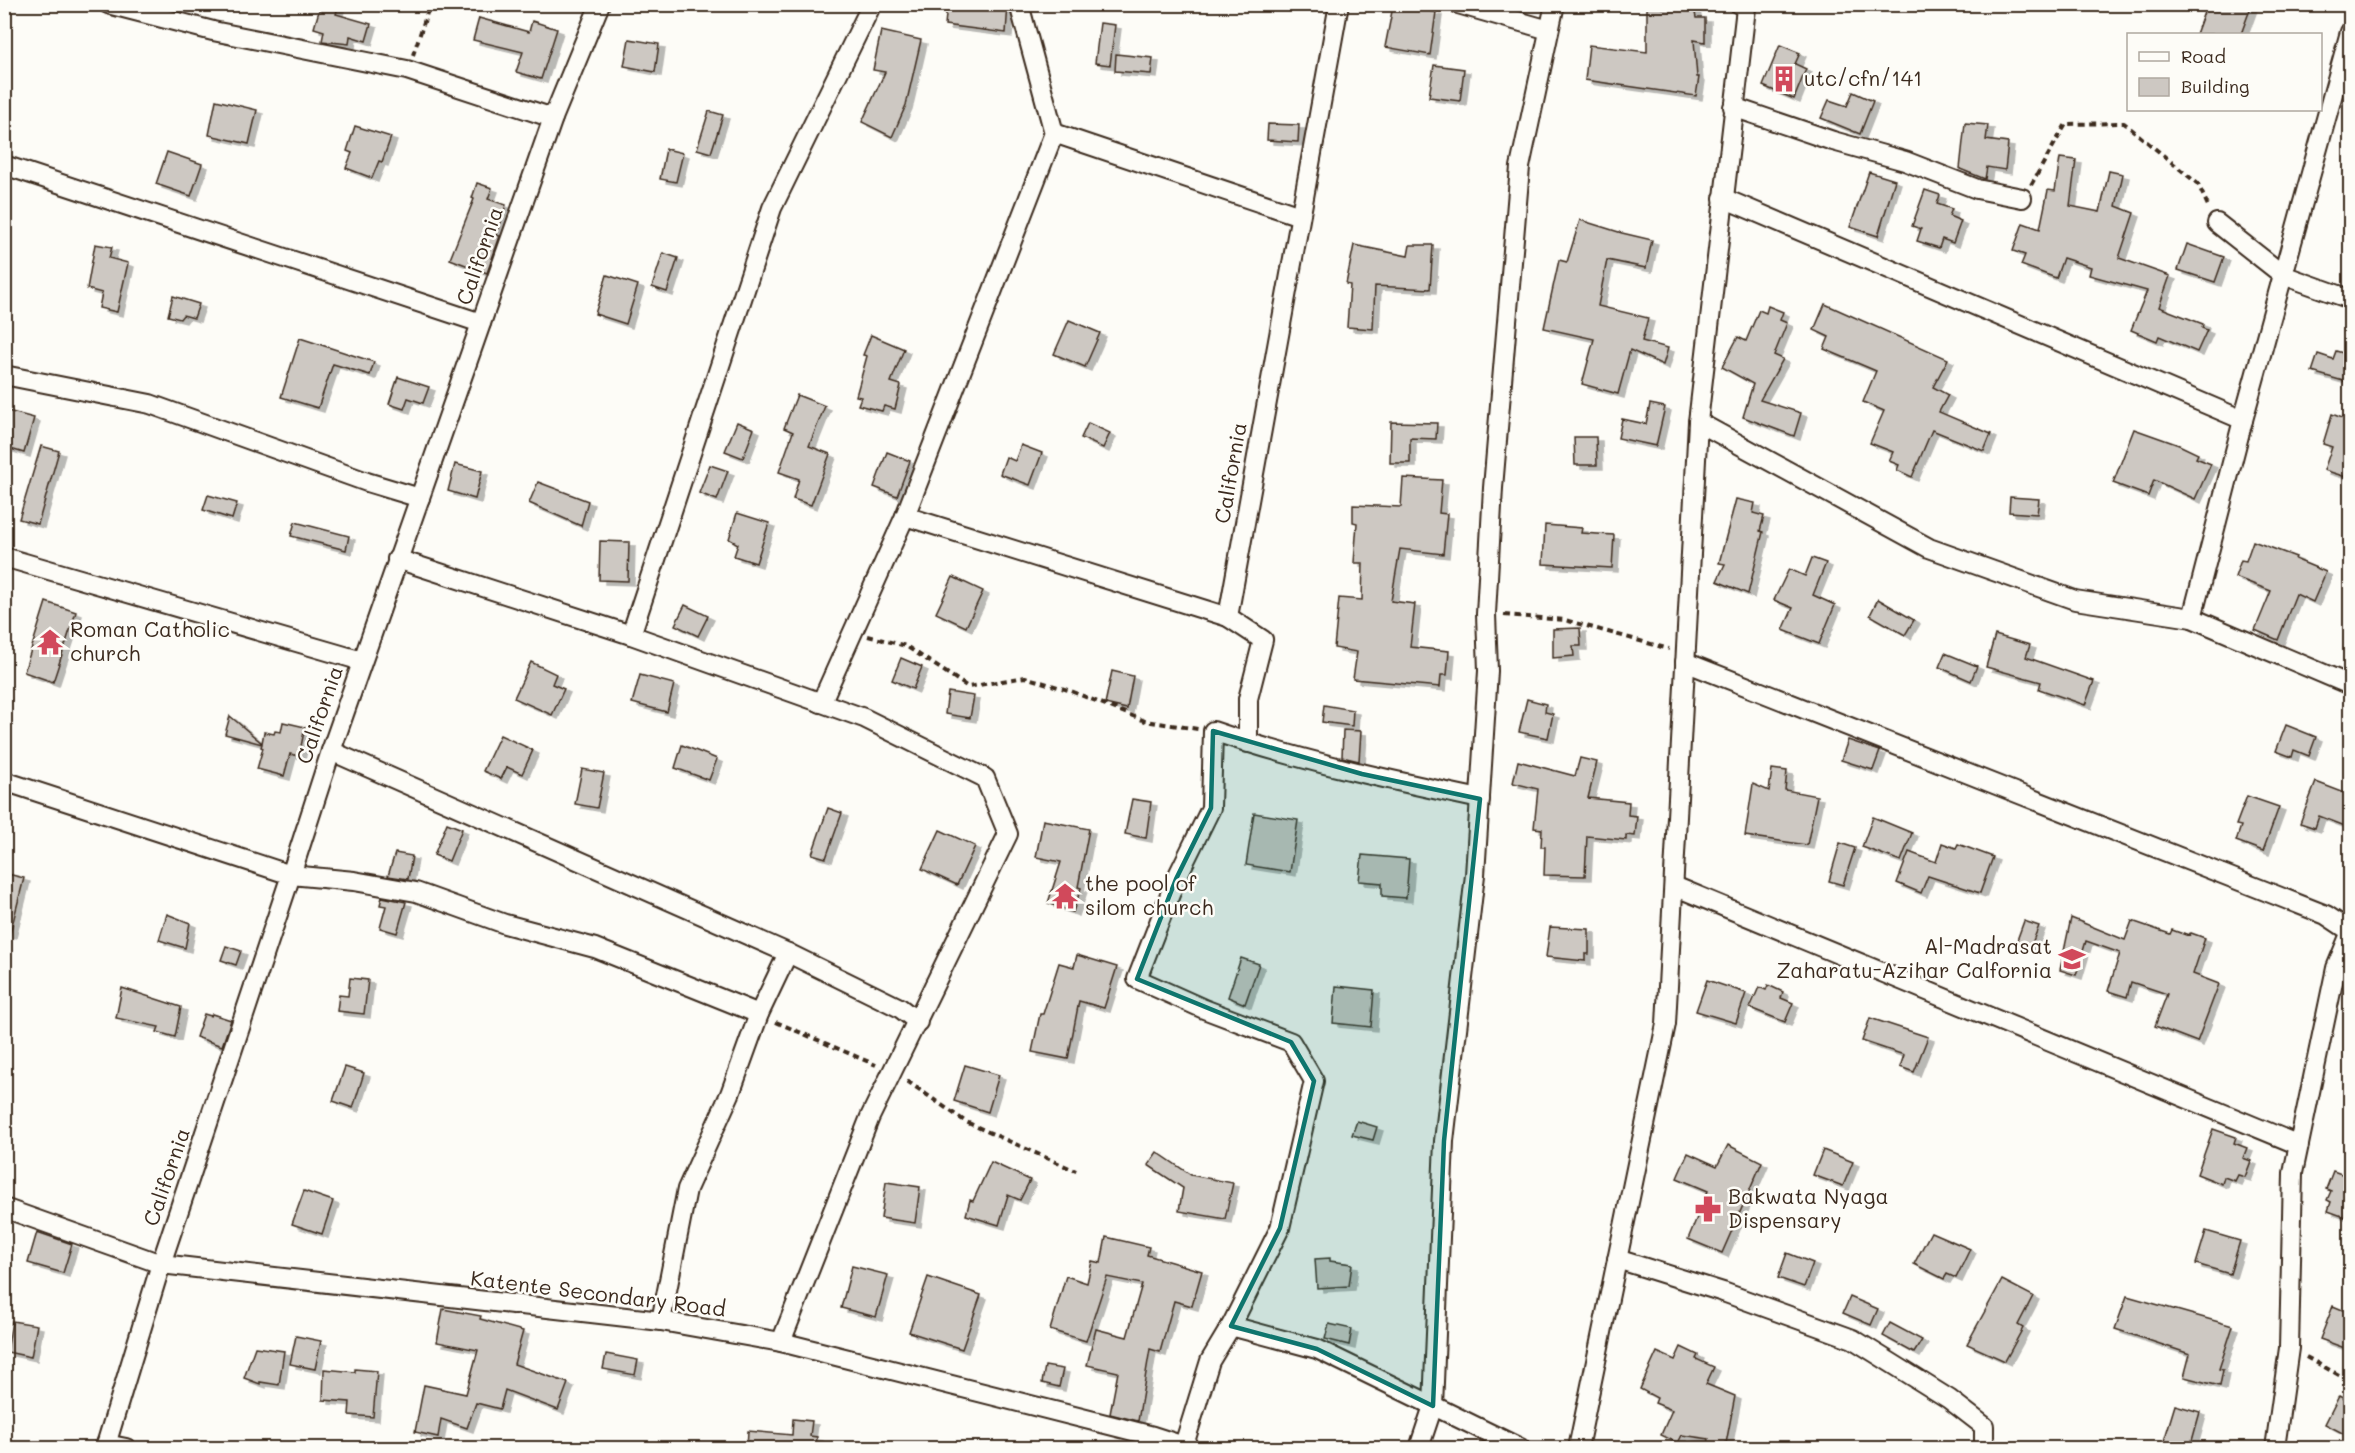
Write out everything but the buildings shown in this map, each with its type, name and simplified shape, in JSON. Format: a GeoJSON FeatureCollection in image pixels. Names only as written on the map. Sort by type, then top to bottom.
{"type":"FeatureCollection","features":[{"type":"Feature","properties":{"kind":"street"},"geometry":{"type":"LineString","coordinates":[[108,4],[213,31],[407,70],[553,118]]}},
{"type":"Feature","properties":{"kind":"street","name":"California"},"geometry":{"type":"LineString","coordinates":[[106,1446],[161,1264],[331,751],[553,118],[600,4]]}},
{"type":"Feature","properties":{"kind":"street"},"geometry":{"type":"LineString","coordinates":[[632,635],[772,208],[872,4]]}},
{"type":"Feature","properties":{"kind":"street"},"geometry":{"type":"LineString","coordinates":[[820,703],[905,516],[1054,133],[1019,4]]}},
{"type":"Feature","properties":{"kind":"street","name":"California"},"geometry":{"type":"LineString","coordinates":[[1228,617],[1339,4]]}},
{"type":"Feature","properties":{"kind":"street"},"geometry":{"type":"LineString","coordinates":[[1458,4],[1549,30]]}},
{"type":"Feature","properties":{"kind":"street"},"geometry":{"type":"LineString","coordinates":[[1419,1449],[1433,1406],[1444,1141],[1475,875],[1488,671],[1486,614],[1493,488],[1520,167],[1555,4]]}},
{"type":"Feature","properties":{"kind":"street"},"geometry":{"type":"LineString","coordinates":[[1578,1449],[1666,1024],[1698,422],[1746,8],[1739,4]]}},
{"type":"Feature","properties":{"kind":"street"},"geometry":{"type":"LineString","coordinates":[[2192,618],[2243,420],[2350,32]]}},
{"type":"Feature","properties":{"kind":"street"},"geometry":{"type":"LineString","coordinates":[[1733,107],[1833,141],[1905,161],[1977,189],[2022,198]]}},
{"type":"Feature","properties":{"kind":"street"},"geometry":{"type":"LineString","coordinates":[[1054,133],[1300,216]]}},
{"type":"Feature","properties":{"kind":"street"},"geometry":{"type":"LineString","coordinates":[[4,165],[481,323]]}},
{"type":"Feature","properties":{"kind":"street"},"geometry":{"type":"LineString","coordinates":[[1723,198],[2243,420]]}},
{"type":"Feature","properties":{"kind":"street"},"geometry":{"type":"LineString","coordinates":[[2217,223],[2283,275],[2350,299]]}},
{"type":"Feature","properties":{"kind":"street"},"geometry":{"type":"LineString","coordinates":[[4,375],[150,404],[367,482],[420,498]]}},
{"type":"Feature","properties":{"kind":"street"},"geometry":{"type":"LineString","coordinates":[[1698,422],[1929,548],[2075,600],[2192,618],[2350,685]]}},
{"type":"Feature","properties":{"kind":"street"},"geometry":{"type":"LineString","coordinates":[[905,516],[1228,617],[1263,640],[1248,699],[1248,743]]}},
{"type":"Feature","properties":{"kind":"street"},"geometry":{"type":"LineString","coordinates":[[4,557],[362,661]]}},
{"type":"Feature","properties":{"kind":"street"},"geometry":{"type":"LineString","coordinates":[[397,559],[632,635],[864,718],[985,778],[1008,834],[870,1118],[781,1342]]}},
{"type":"Feature","properties":{"kind":"street"},"geometry":{"type":"LineString","coordinates":[[1685,658],[2326,915],[2350,933],[2336,968],[2293,1173],[2289,1348],[2275,1449]]}},
{"type":"Feature","properties":{"kind":"street"},"geometry":{"type":"LineString","coordinates":[[1184,1447],[1210,1361],[1231,1326],[1280,1228],[1314,1081],[1291,1042],[1203,1009],[1137,979],[1176,879],[1211,808],[1213,731],[1248,743],[1362,774],[1480,799]]}},
{"type":"Feature","properties":{"kind":"street"},"geometry":{"type":"LineString","coordinates":[[331,751],[788,953],[900,1008],[918,1022]]}},
{"type":"Feature","properties":{"kind":"street"},"geometry":{"type":"LineString","coordinates":[[4,781],[291,875],[354,881],[416,892],[505,924],[595,948],[759,1014]]}},
{"type":"Feature","properties":{"kind":"street"},"geometry":{"type":"LineString","coordinates":[[1674,886],[2299,1145]]}},
{"type":"Feature","properties":{"kind":"street"},"geometry":{"type":"LineString","coordinates":[[661,1322],[687,1189],[730,1094],[759,1014],[788,953]]}},
{"type":"Feature","properties":{"kind":"street","name":"Katente Secondary Road"},"geometry":{"type":"LineString","coordinates":[[4,1208],[161,1264],[661,1322],[781,1342],[1153,1436],[1184,1447]]}},
{"type":"Feature","properties":{"kind":"street"},"geometry":{"type":"LineString","coordinates":[[1617,1258],[1724,1292],[1853,1339],[1949,1399],[1984,1426],[1984,1449]]}},
{"type":"Feature","properties":{"kind":"street"},"geometry":{"type":"LineString","coordinates":[[1231,1326],[1317,1349],[1520,1449]]}},
{"type":"Feature","properties":{"kind":"street"},"geometry":{"type":"LineString","coordinates":[[106,1446],[126,1449]]}},
{"type":"Feature","properties":{"kind":"path"},"geometry":{"type":"LineString","coordinates":[[407,70],[430,4]]}},
{"type":"Feature","properties":{"kind":"path"},"geometry":{"type":"LineString","coordinates":[[2022,198],[2041,171],[2066,124],[2124,123],[2198,184],[2217,223]]}},
{"type":"Feature","properties":{"kind":"path"},"geometry":{"type":"LineString","coordinates":[[1486,614],[1565,620],[1685,658]]}},
{"type":"Feature","properties":{"kind":"path"},"geometry":{"type":"LineString","coordinates":[[852,632],[906,646],[968,687],[1024,677],[1071,691],[1145,721],[1213,731]]}},
{"type":"Feature","properties":{"kind":"path"},"geometry":{"type":"LineString","coordinates":[[759,1014],[894,1072],[966,1122],[1076,1171]]}},
{"type":"Feature","properties":{"kind":"path"},"geometry":{"type":"LineString","coordinates":[[2289,1348],[2350,1381]]}},
{"type":"Feature","properties":{"kind":"highlighted area"},"geometry":{"type":"Polygon","coordinates":[[[1213,731],[1362,774],[1480,799],[1444,1141],[1433,1406],[1317,1349],[1231,1326],[1280,1228],[1314,1081],[1291,1042],[1137,979],[1176,879],[1211,808],[1213,731]]]}},
{"type":"Feature","properties":{"kind":"place","name":"utc/cfn/141"},"geometry":{"type":"Point","coordinates":[1784,79]}},
{"type":"Feature","properties":{"kind":"place","name":"Roman Catholic church"},"geometry":{"type":"Point","coordinates":[50,642]}},
{"type":"Feature","properties":{"kind":"place","name":"the pool of silom church"},"geometry":{"type":"Point","coordinates":[1065,896]}},
{"type":"Feature","properties":{"kind":"place","name":"Al-Madrasat Zaharatu-Azihar Calfornia"},"geometry":{"type":"Point","coordinates":[2072,959]}},
{"type":"Feature","properties":{"kind":"place","name":"Bakwata Nyaga Dispensary"},"geometry":{"type":"Point","coordinates":[1708,1209]}}]}
